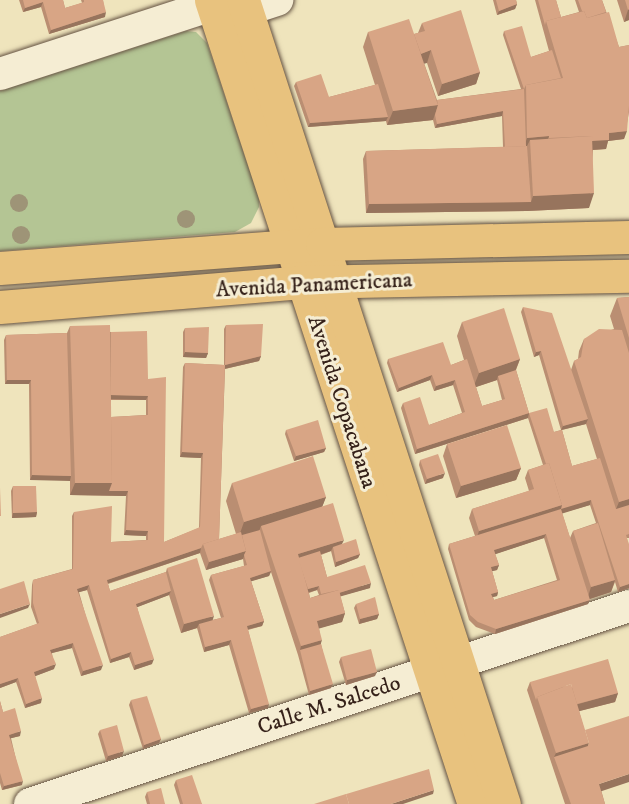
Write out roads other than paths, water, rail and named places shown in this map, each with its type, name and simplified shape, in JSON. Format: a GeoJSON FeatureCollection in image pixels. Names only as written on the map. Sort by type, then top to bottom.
{"type":"FeatureCollection","features":[{"type":"Feature","properties":{"kind":"main road","name":"Avenida Copacabana"},"geometry":{"type":"LineString","coordinates":[[228,4],[322,244],[334,281],[445,667],[474,804]]}},
{"type":"Feature","properties":{"kind":"main road","name":"Avenida Copacabana"},"geometry":{"type":"LineString","coordinates":[[228,4],[290,246],[302,282],[445,667],[504,804]]}},
{"type":"Feature","properties":{"kind":"main road","name":"Avenida Panamericana"},"geometry":{"type":"LineString","coordinates":[[0,268],[322,244],[629,237]]}},
{"type":"Feature","properties":{"kind":"main road","name":"Avenida Panamericana"},"geometry":{"type":"LineString","coordinates":[[0,307],[302,282],[629,276]]}},
{"type":"Feature","properties":{"kind":"street"},"geometry":{"type":"LineString","coordinates":[[0,74],[228,4],[277,0]]}},
{"type":"Feature","properties":{"kind":"street","name":"Calle M. Salcedo"},"geometry":{"type":"LineString","coordinates":[[30,804],[629,606]]}}]}
